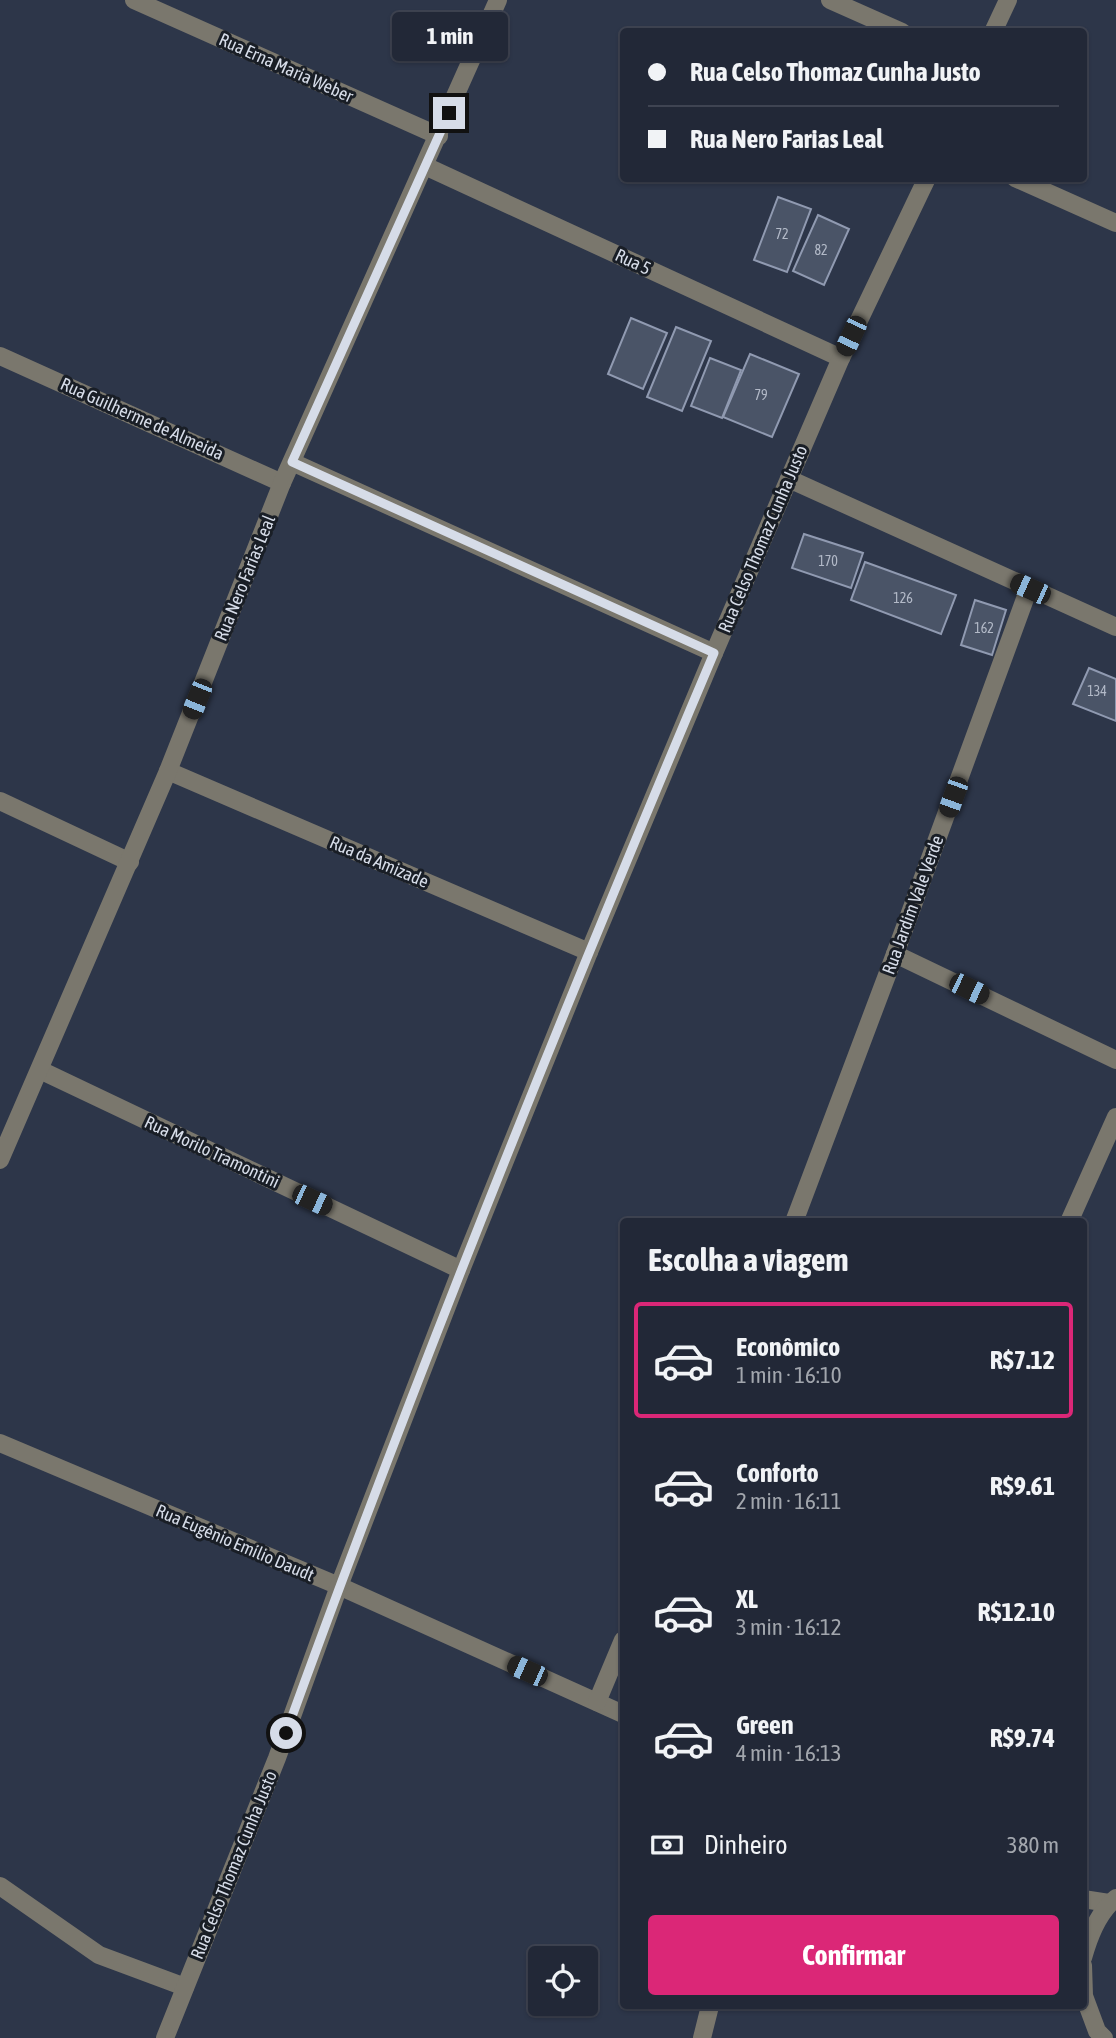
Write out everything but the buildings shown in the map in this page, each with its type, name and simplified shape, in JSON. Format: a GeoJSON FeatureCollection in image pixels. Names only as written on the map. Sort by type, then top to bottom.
{"type":"FeatureCollection","features":[{"type":"Feature","properties":{"kind":"street","name":"Rua Erna Maria Weber"},"geometry":{"type":"LineString","coordinates":[[134,0],[439,136]]}},
{"type":"Feature","properties":{"kind":"street","name":"Rua Nero Farias Leal"},"geometry":{"type":"LineString","coordinates":[[0,1160],[168,771],[282,483],[498,0]]}},
{"type":"Feature","properties":{"kind":"street"},"geometry":{"type":"LineString","coordinates":[[830,0],[893,28]]}},
{"type":"Feature","properties":{"kind":"street"},"geometry":{"type":"LineString","coordinates":[[995,28],[1008,0]]}},
{"type":"Feature","properties":{"kind":"street","name":"Rua 5"},"geometry":{"type":"LineString","coordinates":[[425,166],[841,358]]}},
{"type":"Feature","properties":{"kind":"street","name":"Rua Celso Thomaz Cunha Justo"},"geometry":{"type":"LineString","coordinates":[[165,2038],[277,1758],[339,1586],[461,1270],[589,952],[841,358],[925,182]]}},
{"type":"Feature","properties":{"kind":"street"},"geometry":{"type":"LineString","coordinates":[[1025,182],[1116,223]]}},
{"type":"Feature","properties":{"kind":"street","name":"Rua Guilherme de Almeida"},"geometry":{"type":"LineString","coordinates":[[0,356],[282,483]]}},
{"type":"Feature","properties":{"kind":"street"},"geometry":{"type":"LineString","coordinates":[[292,462],[714,653]]}},
{"type":"Feature","properties":{"kind":"street"},"geometry":{"type":"LineString","coordinates":[[789,480],[1116,627]]}},
{"type":"Feature","properties":{"kind":"street","name":"Rua Jardim Vale Verde"},"geometry":{"type":"LineString","coordinates":[[796,1218],[1030,589]]}},
{"type":"Feature","properties":{"kind":"street","name":"Rua da Amizade"},"geometry":{"type":"LineString","coordinates":[[168,771],[589,952]]}},
{"type":"Feature","properties":{"kind":"street"},"geometry":{"type":"LineString","coordinates":[[0,801],[130,862]]}},
{"type":"Feature","properties":{"kind":"street"},"geometry":{"type":"LineString","coordinates":[[895,954],[1116,1060]]}},
{"type":"Feature","properties":{"kind":"street","name":"Rua Morilo Tramontini"},"geometry":{"type":"LineString","coordinates":[[40,1070],[461,1270]]}},
{"type":"Feature","properties":{"kind":"street"},"geometry":{"type":"LineString","coordinates":[[1071,1218],[1116,1117]]}},
{"type":"Feature","properties":{"kind":"street","name":"Rua Eugênio Emílio Daudt"},"geometry":{"type":"LineString","coordinates":[[0,1443],[339,1586],[620,1713]]}},
{"type":"Feature","properties":{"kind":"street"},"geometry":{"type":"LineString","coordinates":[[597,1702],[620,1647]]}},
{"type":"Feature","properties":{"kind":"street"},"geometry":{"type":"LineString","coordinates":[[0,1886],[99,1955],[185,1987]]}},
{"type":"Feature","properties":{"kind":"street"},"geometry":{"type":"LineString","coordinates":[[1087,1899],[1112,1900]]}},
{"type":"Feature","properties":{"kind":"street"},"geometry":{"type":"LineString","coordinates":[[1087,1943],[1089,1935],[1112,1900]]}},
{"type":"Feature","properties":{"kind":"street"},"geometry":{"type":"LineString","coordinates":[[1087,2004],[1097,2031],[1104,2038]]}},
{"type":"Feature","properties":{"kind":"street"},"geometry":{"type":"LineString","coordinates":[[702,2038],[708,2009]]}},
{"type":"Feature","properties":{"kind":"route"},"geometry":{"type":"LineString","coordinates":[[286,1733],[339,1586],[461,1270],[589,952],[714,653],[292,462],[449,113]]}}]}
